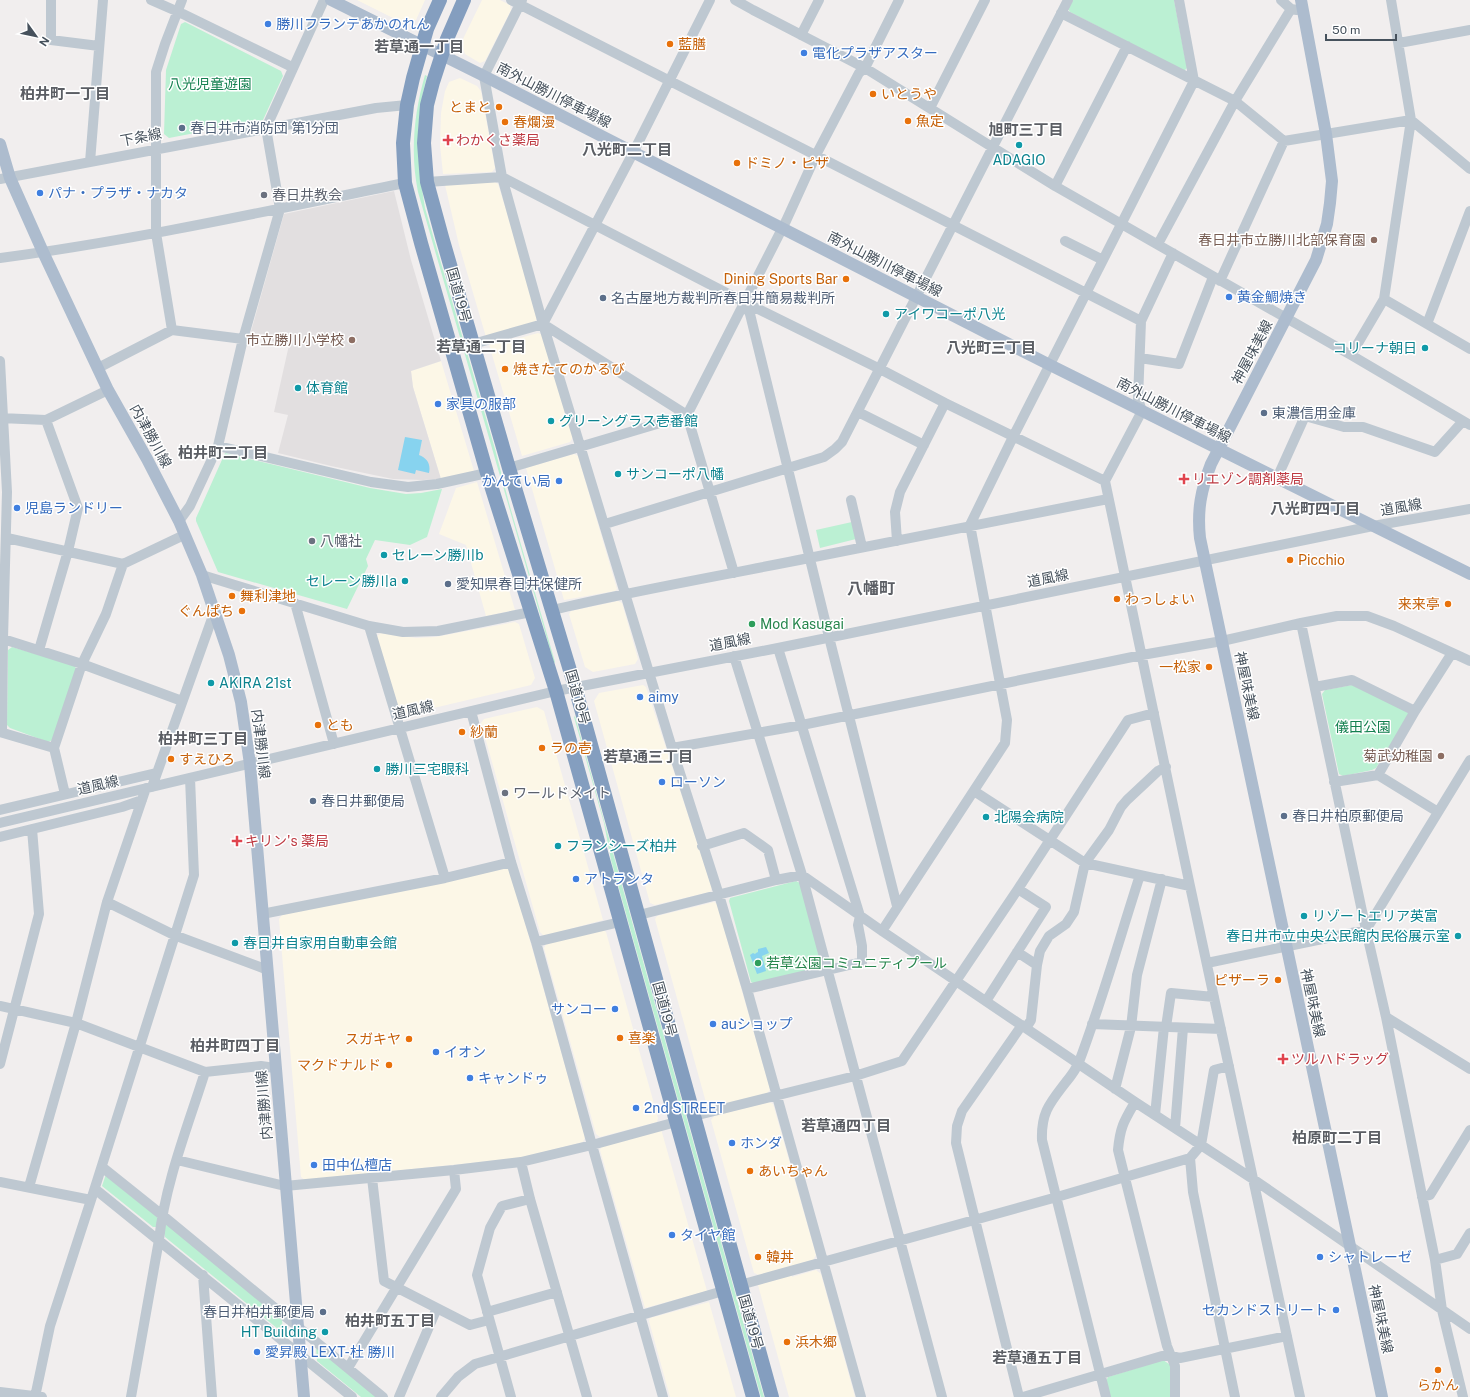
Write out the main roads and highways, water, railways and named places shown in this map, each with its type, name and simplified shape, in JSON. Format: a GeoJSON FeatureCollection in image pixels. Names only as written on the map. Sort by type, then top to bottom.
{"type":"FeatureCollection","features":[{"type":"Feature","properties":{"kind":"highway","name":"国道19号"},"geometry":{"type":"LineString","coordinates":[[440,0],[427,29],[407,105],[403,143],[405,183],[487,473],[556,691],[753,1397]]}},
{"type":"Feature","properties":{"kind":"highway","name":"国道19号"},"geometry":{"type":"LineString","coordinates":[[464,0],[447,39],[430,93],[425,118],[424,157],[428,182],[442,237],[509,468],[575,687],[772,1397]]}},
{"type":"Feature","properties":{"kind":"main road","name":"南外山勝川停車場線"},"geometry":{"type":"LineString","coordinates":[[331,0],[484,76],[1050,365],[1470,574]]}},
{"type":"Feature","properties":{"kind":"main road","name":"神屋味美線"},"geometry":{"type":"LineString","coordinates":[[1298,7],[1326,134],[1332,181],[1327,224],[1316,260],[1218,449],[1204,481],[1198,510],[1200,538],[1382,1397]]}},
{"type":"Feature","properties":{"kind":"main road","name":"内津勝川線"},"geometry":{"type":"LineString","coordinates":[[0,144],[5,178],[43,252],[108,390],[147,459],[179,521],[202,575],[229,655],[241,702],[250,764],[304,1397]]}},
{"type":"Feature","properties":{"kind":"water"},"geometry":{"type":"Polygon","coordinates":[[[405,437],[422,440],[419,455],[428,462],[429,473],[416,470],[415,474],[398,470],[405,437]]]}},
{"type":"Feature","properties":{"kind":"water","name":"若草公園コミュニティプール"},"geometry":{"type":"Polygon","coordinates":[[[766,947],[769,953],[762,956],[766,971],[757,974],[750,955],[758,952],[758,949],[766,947]]]}},
{"type":"Feature","properties":{"kind":"place","name":"勝川フランテあかのれん"},"geometry":{"type":"Point","coordinates":[268,24]}},
{"type":"Feature","properties":{"kind":"place","name":"藍膳"},"geometry":{"type":"Point","coordinates":[670,44]}},
{"type":"Feature","properties":{"kind":"place","name":"電化プラザアスター"},"geometry":{"type":"Point","coordinates":[804,53]}},
{"type":"Feature","properties":{"kind":"place","name":"いとうや"},"geometry":{"type":"Point","coordinates":[873,94]}},
{"type":"Feature","properties":{"kind":"place","name":"とまと"},"geometry":{"type":"Point","coordinates":[499,107]}},
{"type":"Feature","properties":{"kind":"place","name":"魚定"},"geometry":{"type":"Point","coordinates":[908,121]}},
{"type":"Feature","properties":{"kind":"place","name":"春爛漫"},"geometry":{"type":"Point","coordinates":[505,122]}},
{"type":"Feature","properties":{"kind":"place","name":"春日井市消防団 第1分団"},"geometry":{"type":"Point","coordinates":[182,128]}},
{"type":"Feature","properties":{"kind":"place","name":"わかくさ薬局"},"geometry":{"type":"Point","coordinates":[448,140]}},
{"type":"Feature","properties":{"kind":"place","name":"ADAGIO"},"geometry":{"type":"Point","coordinates":[1019,145]}},
{"type":"Feature","properties":{"kind":"place","name":"ドミノ・ピザ"},"geometry":{"type":"Point","coordinates":[737,163]}},
{"type":"Feature","properties":{"kind":"place","name":"パナ・プラザ・ナカタ"},"geometry":{"type":"Point","coordinates":[40,193]}},
{"type":"Feature","properties":{"kind":"place","name":"春日井教会"},"geometry":{"type":"Point","coordinates":[264,195]}},
{"type":"Feature","properties":{"kind":"place","name":"春日井市立勝川北部保育園"},"geometry":{"type":"Point","coordinates":[1374,240]}},
{"type":"Feature","properties":{"kind":"place","name":"Dining Sports Bar"},"geometry":{"type":"Point","coordinates":[846,279]}},
{"type":"Feature","properties":{"kind":"place","name":"黄金鯛焼き"},"geometry":{"type":"Point","coordinates":[1229,297]}},
{"type":"Feature","properties":{"kind":"place","name":"名古屋地方裁判所春日井簡易裁判所"},"geometry":{"type":"Point","coordinates":[603,298]}},
{"type":"Feature","properties":{"kind":"place","name":"アイワコーポ八光"},"geometry":{"type":"Point","coordinates":[886,314]}},
{"type":"Feature","properties":{"kind":"place","name":"市立勝川小学校"},"geometry":{"type":"Point","coordinates":[352,340]}},
{"type":"Feature","properties":{"kind":"place","name":"コリーナ朝日"},"geometry":{"type":"Point","coordinates":[1425,348]}},
{"type":"Feature","properties":{"kind":"place","name":"焼きたてのかるび"},"geometry":{"type":"Point","coordinates":[505,369]}},
{"type":"Feature","properties":{"kind":"place","name":"体育館"},"geometry":{"type":"Point","coordinates":[298,388]}},
{"type":"Feature","properties":{"kind":"place","name":"家具の服部"},"geometry":{"type":"Point","coordinates":[438,404]}},
{"type":"Feature","properties":{"kind":"place","name":"東濃信用金庫"},"geometry":{"type":"Point","coordinates":[1264,413]}},
{"type":"Feature","properties":{"kind":"place","name":"グリーングラス壱番館"},"geometry":{"type":"Point","coordinates":[551,421]}},
{"type":"Feature","properties":{"kind":"place","name":"サンコーポ八幡"},"geometry":{"type":"Point","coordinates":[618,474]}},
{"type":"Feature","properties":{"kind":"place","name":"リエゾン調剤薬局"},"geometry":{"type":"Point","coordinates":[1184,479]}},
{"type":"Feature","properties":{"kind":"place","name":"かんてい局"},"geometry":{"type":"Point","coordinates":[559,481]}},
{"type":"Feature","properties":{"kind":"place","name":"児島ランドリー"},"geometry":{"type":"Point","coordinates":[17,508]}},
{"type":"Feature","properties":{"kind":"place","name":"八幡社"},"geometry":{"type":"Point","coordinates":[312,541]}},
{"type":"Feature","properties":{"kind":"place","name":"セレーン勝川b"},"geometry":{"type":"Point","coordinates":[384,555]}},
{"type":"Feature","properties":{"kind":"place","name":"Picchio"},"geometry":{"type":"Point","coordinates":[1290,560]}},
{"type":"Feature","properties":{"kind":"place","name":"セレーン勝川a"},"geometry":{"type":"Point","coordinates":[405,581]}},
{"type":"Feature","properties":{"kind":"place","name":"愛知県春日井保健所"},"geometry":{"type":"Point","coordinates":[448,584]}},
{"type":"Feature","properties":{"kind":"place","name":"舞利津地"},"geometry":{"type":"Point","coordinates":[232,596]}},
{"type":"Feature","properties":{"kind":"place","name":"わっしょい"},"geometry":{"type":"Point","coordinates":[1117,599]}},
{"type":"Feature","properties":{"kind":"place","name":"来来亭"},"geometry":{"type":"Point","coordinates":[1448,604]}},
{"type":"Feature","properties":{"kind":"place","name":"ぐんぱち"},"geometry":{"type":"Point","coordinates":[242,611]}},
{"type":"Feature","properties":{"kind":"place","name":"Mod Kasugai"},"geometry":{"type":"Point","coordinates":[752,624]}},
{"type":"Feature","properties":{"kind":"place","name":"一松家"},"geometry":{"type":"Point","coordinates":[1209,667]}},
{"type":"Feature","properties":{"kind":"place","name":"AKIRA 21st"},"geometry":{"type":"Point","coordinates":[211,683]}},
{"type":"Feature","properties":{"kind":"place","name":"aimy"},"geometry":{"type":"Point","coordinates":[640,697]}},
{"type":"Feature","properties":{"kind":"place","name":"とも"},"geometry":{"type":"Point","coordinates":[318,725]}},
{"type":"Feature","properties":{"kind":"place","name":"紗蘭"},"geometry":{"type":"Point","coordinates":[462,732]}},
{"type":"Feature","properties":{"kind":"place","name":"ラの壱"},"geometry":{"type":"Point","coordinates":[542,748]}},
{"type":"Feature","properties":{"kind":"place","name":"菊武幼稚園"},"geometry":{"type":"Point","coordinates":[1441,756]}},
{"type":"Feature","properties":{"kind":"place","name":"すえひろ"},"geometry":{"type":"Point","coordinates":[171,759]}},
{"type":"Feature","properties":{"kind":"place","name":"勝川三宅眼科"},"geometry":{"type":"Point","coordinates":[377,769]}},
{"type":"Feature","properties":{"kind":"place","name":"ローソン"},"geometry":{"type":"Point","coordinates":[662,782]}},
{"type":"Feature","properties":{"kind":"place","name":"ワールドメイト"},"geometry":{"type":"Point","coordinates":[505,793]}},
{"type":"Feature","properties":{"kind":"place","name":"春日井郵便局"},"geometry":{"type":"Point","coordinates":[313,801]}},
{"type":"Feature","properties":{"kind":"place","name":"春日井柏原郵便局"},"geometry":{"type":"Point","coordinates":[1284,816]}},
{"type":"Feature","properties":{"kind":"place","name":"北陽会病院"},"geometry":{"type":"Point","coordinates":[986,817]}},
{"type":"Feature","properties":{"kind":"place","name":"キリン's 薬局"},"geometry":{"type":"Point","coordinates":[237,841]}},
{"type":"Feature","properties":{"kind":"place","name":"フランシーズ柏井"},"geometry":{"type":"Point","coordinates":[558,846]}},
{"type":"Feature","properties":{"kind":"place","name":"アトランタ"},"geometry":{"type":"Point","coordinates":[576,879]}},
{"type":"Feature","properties":{"kind":"place","name":"リゾートエリア英富"},"geometry":{"type":"Point","coordinates":[1304,916]}},
{"type":"Feature","properties":{"kind":"place","name":"春日井市立中央公民館内民俗展示室"},"geometry":{"type":"Point","coordinates":[1458,936]}},
{"type":"Feature","properties":{"kind":"place","name":"春日井自家用自動車会館"},"geometry":{"type":"Point","coordinates":[235,943]}},
{"type":"Feature","properties":{"kind":"place","name":"若草公園コミュニティプール"},"geometry":{"type":"Point","coordinates":[758,963]}},
{"type":"Feature","properties":{"kind":"place","name":"ピザーラ"},"geometry":{"type":"Point","coordinates":[1278,980]}},
{"type":"Feature","properties":{"kind":"place","name":"サンコー"},"geometry":{"type":"Point","coordinates":[615,1009]}},
{"type":"Feature","properties":{"kind":"place","name":"auショップ"},"geometry":{"type":"Point","coordinates":[713,1024]}},
{"type":"Feature","properties":{"kind":"place","name":"喜楽"},"geometry":{"type":"Point","coordinates":[620,1038]}},
{"type":"Feature","properties":{"kind":"place","name":"スガキヤ"},"geometry":{"type":"Point","coordinates":[409,1039]}},
{"type":"Feature","properties":{"kind":"place","name":"イオン"},"geometry":{"type":"Point","coordinates":[436,1052]}},
{"type":"Feature","properties":{"kind":"place","name":"ツルハドラッグ"},"geometry":{"type":"Point","coordinates":[1283,1059]}},
{"type":"Feature","properties":{"kind":"place","name":"マクドナルド"},"geometry":{"type":"Point","coordinates":[389,1065]}},
{"type":"Feature","properties":{"kind":"place","name":"キャンドゥ"},"geometry":{"type":"Point","coordinates":[470,1078]}},
{"type":"Feature","properties":{"kind":"place","name":"2nd STREET"},"geometry":{"type":"Point","coordinates":[636,1108]}},
{"type":"Feature","properties":{"kind":"place","name":"ホンダ"},"geometry":{"type":"Point","coordinates":[732,1143]}},
{"type":"Feature","properties":{"kind":"place","name":"田中仏檀店"},"geometry":{"type":"Point","coordinates":[314,1165]}},
{"type":"Feature","properties":{"kind":"place","name":"あいちゃん"},"geometry":{"type":"Point","coordinates":[750,1171]}},
{"type":"Feature","properties":{"kind":"place","name":"タイヤ館"},"geometry":{"type":"Point","coordinates":[672,1235]}},
{"type":"Feature","properties":{"kind":"place","name":"韓丼"},"geometry":{"type":"Point","coordinates":[758,1257]}},
{"type":"Feature","properties":{"kind":"place","name":"シャトレーゼ"},"geometry":{"type":"Point","coordinates":[1320,1257]}},
{"type":"Feature","properties":{"kind":"place","name":"セカンドストリート"},"geometry":{"type":"Point","coordinates":[1336,1310]}},
{"type":"Feature","properties":{"kind":"place","name":"春日井柏井郵便局"},"geometry":{"type":"Point","coordinates":[323,1312]}},
{"type":"Feature","properties":{"kind":"place","name":"HT Building"},"geometry":{"type":"Point","coordinates":[325,1332]}},
{"type":"Feature","properties":{"kind":"place","name":"浜木郷"},"geometry":{"type":"Point","coordinates":[787,1342]}},
{"type":"Feature","properties":{"kind":"place","name":"愛昇殿 LEXT-杜 勝川"},"geometry":{"type":"Point","coordinates":[257,1352]}},
{"type":"Feature","properties":{"kind":"place","name":"らかん"},"geometry":{"type":"Point","coordinates":[1438,1370]}},
{"type":"Feature","properties":{"kind":"district","name":"若草通一丁目"},"geometry":{"type":"Point","coordinates":[419,47]}},
{"type":"Feature","properties":{"kind":"district","name":"柏井町一丁目"},"geometry":{"type":"Point","coordinates":[65,94]}},
{"type":"Feature","properties":{"kind":"district","name":"旭町三丁目"},"geometry":{"type":"Point","coordinates":[1026,130]}},
{"type":"Feature","properties":{"kind":"district","name":"八光町二丁目"},"geometry":{"type":"Point","coordinates":[627,150]}},
{"type":"Feature","properties":{"kind":"district","name":"若草通二丁目"},"geometry":{"type":"Point","coordinates":[481,347]}},
{"type":"Feature","properties":{"kind":"district","name":"八光町三丁目"},"geometry":{"type":"Point","coordinates":[991,348]}},
{"type":"Feature","properties":{"kind":"district","name":"柏井町二丁目"},"geometry":{"type":"Point","coordinates":[223,453]}},
{"type":"Feature","properties":{"kind":"district","name":"八光町四丁目"},"geometry":{"type":"Point","coordinates":[1315,509]}},
{"type":"Feature","properties":{"kind":"district","name":"八幡町"},"geometry":{"type":"Point","coordinates":[871,588]}},
{"type":"Feature","properties":{"kind":"district","name":"柏井町三丁目"},"geometry":{"type":"Point","coordinates":[203,739]}},
{"type":"Feature","properties":{"kind":"district","name":"若草通三丁目"},"geometry":{"type":"Point","coordinates":[648,757]}},
{"type":"Feature","properties":{"kind":"district","name":"柏井町四丁目"},"geometry":{"type":"Point","coordinates":[235,1046]}},
{"type":"Feature","properties":{"kind":"district","name":"若草通四丁目"},"geometry":{"type":"Point","coordinates":[846,1126]}},
{"type":"Feature","properties":{"kind":"district","name":"柏原町二丁目"},"geometry":{"type":"Point","coordinates":[1337,1138]}},
{"type":"Feature","properties":{"kind":"district","name":"柏井町五丁目"},"geometry":{"type":"Point","coordinates":[390,1321]}},
{"type":"Feature","properties":{"kind":"district","name":"若草通五丁目"},"geometry":{"type":"Point","coordinates":[1037,1358]}},
{"type":"Feature","properties":{"kind":"park label","name":"八光児童遊園"},"geometry":{"type":"Point","coordinates":[210,84]}},
{"type":"Feature","properties":{"kind":"park label","name":"儀田公園"},"geometry":{"type":"Point","coordinates":[1363,727]}}]}
